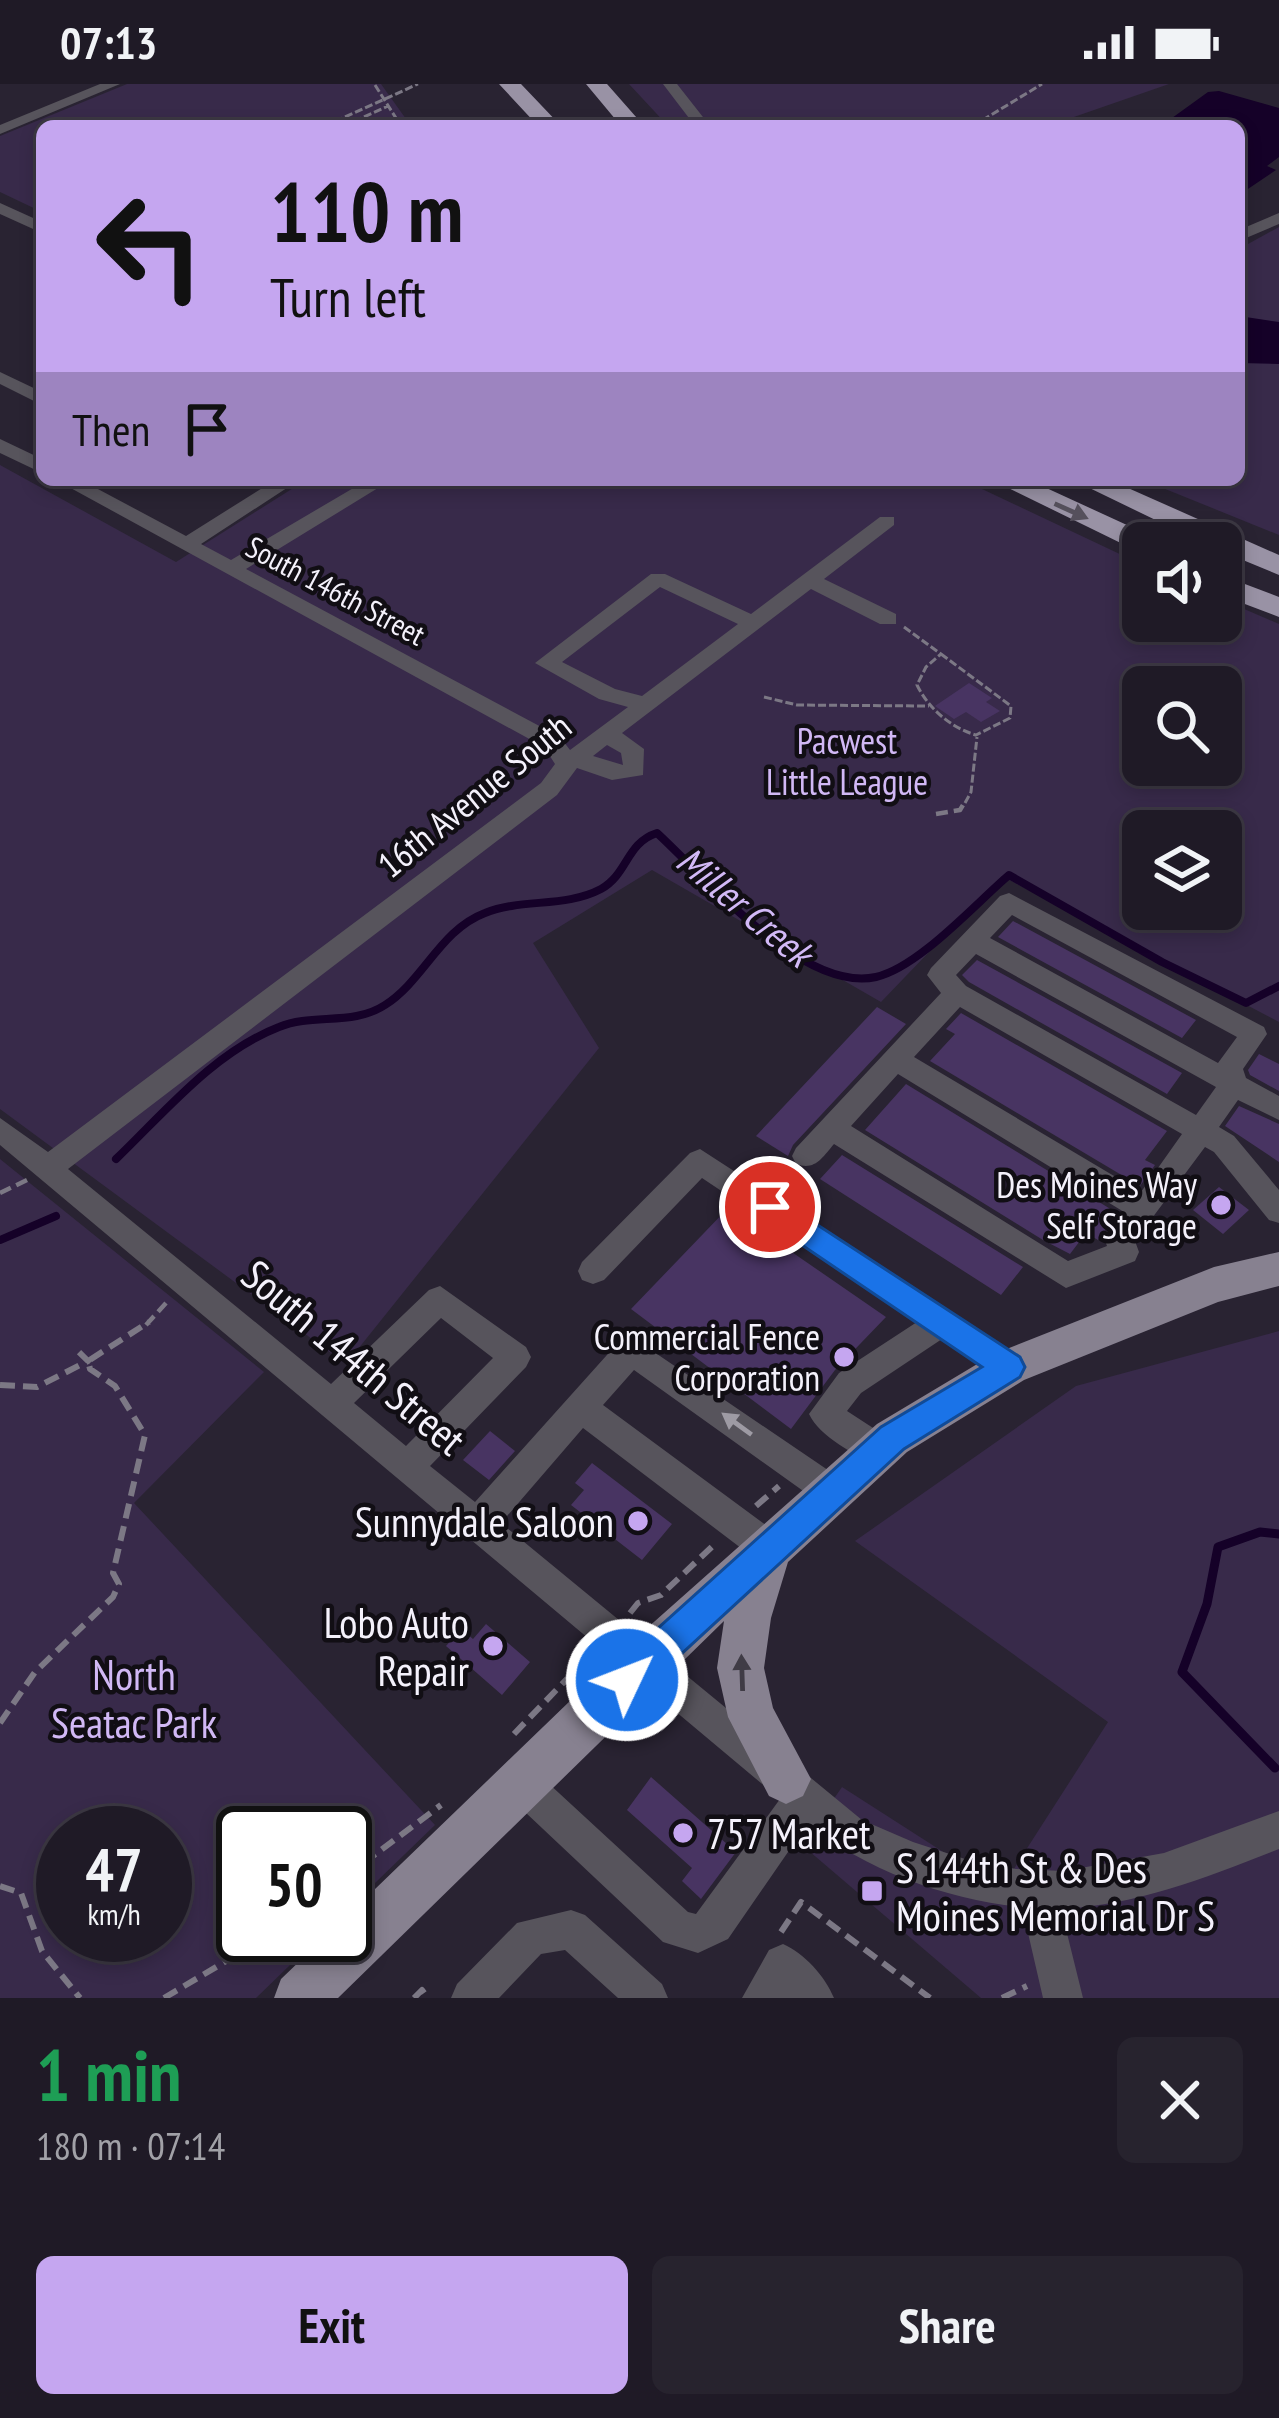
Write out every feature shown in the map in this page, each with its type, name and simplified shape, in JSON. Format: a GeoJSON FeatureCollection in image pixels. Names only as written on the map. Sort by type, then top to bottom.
{"type":"FeatureCollection","features":[{"type":"Feature","properties":{"kind":"highway"},"geometry":{"type":"LineString","coordinates":[[509,84],[544,120]]}},
{"type":"Feature","properties":{"kind":"highway"},"geometry":{"type":"LineString","coordinates":[[596,84],[628,120]]}},
{"type":"Feature","properties":{"kind":"highway"},"geometry":{"type":"LineString","coordinates":[[1019,486],[1122,533]]}},
{"type":"Feature","properties":{"kind":"highway"},"geometry":{"type":"LineString","coordinates":[[1099,486],[1279,566]]}},
{"type":"Feature","properties":{"kind":"highway"},"geometry":{"type":"LineString","coordinates":[[1100,486],[1279,550]]}},
{"type":"Feature","properties":{"kind":"highway"},"geometry":{"type":"LineString","coordinates":[[1242,576],[1279,589]]}},
{"type":"Feature","properties":{"kind":"highway"},"geometry":{"type":"LineString","coordinates":[[1242,593],[1279,608]]}},
{"type":"Feature","properties":{"kind":"main road"},"geometry":{"type":"LineString","coordinates":[[301,1998],[516,1761],[645,1662],[878,1450],[1009,1367],[1214,1285],[1279,1269]]}},
{"type":"Feature","properties":{"kind":"main road"},"geometry":{"type":"LineString","coordinates":[[770,1549],[745,1621],[740,1684],[750,1715],[795,1787]]}},
{"type":"Feature","properties":{"kind":"street"},"geometry":{"type":"LineString","coordinates":[[0,130],[113,84]]}},
{"type":"Feature","properties":{"kind":"street"},"geometry":{"type":"LineString","coordinates":[[670,84],[698,120]]}},
{"type":"Feature","properties":{"kind":"street"},"geometry":{"type":"LineString","coordinates":[[0,208],[36,225]]}},
{"type":"Feature","properties":{"kind":"street"},"geometry":{"type":"LineString","coordinates":[[1245,233],[1279,218]]}},
{"type":"Feature","properties":{"kind":"street"},"geometry":{"type":"LineString","coordinates":[[0,377],[36,396]]}},
{"type":"Feature","properties":{"kind":"street"},"geometry":{"type":"LineString","coordinates":[[0,445],[36,464]]}},
{"type":"Feature","properties":{"kind":"street","name":"South 146th Street"},"geometry":{"type":"LineString","coordinates":[[77,486],[552,742],[572,760]]}},
{"type":"Feature","properties":{"kind":"street"},"geometry":{"type":"LineString","coordinates":[[188,544],[280,486]]}},
{"type":"Feature","properties":{"kind":"street"},"geometry":{"type":"LineString","coordinates":[[232,568],[371,486]]}},
{"type":"Feature","properties":{"kind":"street","name":"16th Avenue South"},"geometry":{"type":"LineString","coordinates":[[49,1167],[549,789],[572,760],[887,521]]}},
{"type":"Feature","properties":{"kind":"street"},"geometry":{"type":"LineString","coordinates":[[645,704],[608,694],[546,663],[658,578],[753,623]]}},
{"type":"Feature","properties":{"kind":"street"},"geometry":{"type":"LineString","coordinates":[[809,580],[888,619]]}},
{"type":"Feature","properties":{"kind":"street"},"geometry":{"type":"LineString","coordinates":[[572,760],[608,772],[624,774],[635,769],[632,749],[607,734]]}},
{"type":"Feature","properties":{"kind":"street"},"geometry":{"type":"LineString","coordinates":[[1279,1048],[1009,902],[940,975],[957,993],[1224,1144],[1279,1211]]}},
{"type":"Feature","properties":{"kind":"street"},"geometry":{"type":"LineString","coordinates":[[972,940],[1279,1109]]}},
{"type":"Feature","properties":{"kind":"street"},"geometry":{"type":"LineString","coordinates":[[806,1156],[957,993]]}},
{"type":"Feature","properties":{"kind":"street"},"geometry":{"type":"LineString","coordinates":[[1234,1084],[1229,1068],[1253,1034]]}},
{"type":"Feature","properties":{"kind":"street"},"geometry":{"type":"LineString","coordinates":[[895,1059],[1144,1209]]}},
{"type":"Feature","properties":{"kind":"street"},"geometry":{"type":"LineString","coordinates":[[832,1128],[1066,1275],[1124,1252],[1119,1238],[1234,1084]]}},
{"type":"Feature","properties":{"kind":"street","name":"South 144th Street"},"geometry":{"type":"LineString","coordinates":[[0,1129],[849,1833],[909,1863],[966,1880],[1037,1891],[1088,1891],[1178,1871],[1279,1830]]}},
{"type":"Feature","properties":{"kind":"street"},"geometry":{"type":"LineString","coordinates":[[593,1270],[700,1161],[1009,1367]]}},
{"type":"Feature","properties":{"kind":"street"},"geometry":{"type":"LineString","coordinates":[[333,1403],[440,1299],[515,1357],[409,1466]]}},
{"type":"Feature","properties":{"kind":"street"},"geometry":{"type":"LineString","coordinates":[[878,1450],[825,1414],[850,1383],[943,1322]]}},
{"type":"Feature","properties":{"kind":"street"},"geometry":{"type":"LineString","coordinates":[[478,1522],[626,1356],[640,1354],[832,1492]]}},
{"type":"Feature","properties":{"kind":"street"},"geometry":{"type":"LineString","coordinates":[[581,1408],[770,1549]]}},
{"type":"Feature","properties":{"kind":"street"},"geometry":{"type":"LineString","coordinates":[[516,1761],[676,1928],[698,1934],[714,1925],[795,1787]]}},
{"type":"Feature","properties":{"kind":"street"},"geometry":{"type":"LineString","coordinates":[[1037,1891],[1048,1991]]}},
{"type":"Feature","properties":{"kind":"street"},"geometry":{"type":"LineString","coordinates":[[471,1998],[531,1937],[571,1929],[648,1998]]}},
{"type":"Feature","properties":{"kind":"street"},"geometry":{"type":"LineString","coordinates":[[762,1998],[783,1964],[814,1998]]}},
{"type":"Feature","properties":{"kind":"path"},"geometry":{"type":"LineString","coordinates":[[339,120],[418,84]]}},
{"type":"Feature","properties":{"kind":"path"},"geometry":{"type":"LineString","coordinates":[[983,120],[1042,84]]}},
{"type":"Feature","properties":{"kind":"path"},"geometry":{"type":"LineString","coordinates":[[375,85],[397,120]]}},
{"type":"Feature","properties":{"kind":"path"},"geometry":{"type":"LineString","coordinates":[[357,120],[388,106]]}},
{"type":"Feature","properties":{"kind":"path"},"geometry":{"type":"LineString","coordinates":[[888,619],[941,654],[1011,706],[1010,718],[977,737],[964,735],[929,706],[917,686],[926,667],[941,654]]}},
{"type":"Feature","properties":{"kind":"path"},"geometry":{"type":"LineString","coordinates":[[764,697],[796,705],[929,706]]}},
{"type":"Feature","properties":{"kind":"path"},"geometry":{"type":"LineString","coordinates":[[936,814],[960,810],[970,792],[977,737]]}},
{"type":"Feature","properties":{"kind":"path"},"geometry":{"type":"LineString","coordinates":[[0,1385],[38,1387],[88,1361],[146,1324],[186,1281]]}},
{"type":"Feature","properties":{"kind":"path"},"geometry":{"type":"LineString","coordinates":[[0,1723],[35,1672],[93,1612],[113,1598],[119,1584],[113,1573],[145,1435],[130,1403],[90,1369],[74,1347]]}},
{"type":"Feature","properties":{"kind":"path"},"geometry":{"type":"LineString","coordinates":[[516,1761],[570,1677]]}},
{"type":"Feature","properties":{"kind":"path"},"geometry":{"type":"LineString","coordinates":[[372,1857],[452,1796]]}},
{"type":"Feature","properties":{"kind":"path"},"geometry":{"type":"LineString","coordinates":[[0,1886],[21,1893],[42,1951],[80,1998]]}},
{"type":"Feature","properties":{"kind":"path"},"geometry":{"type":"LineString","coordinates":[[776,1940],[801,1902],[931,1998]]}},
{"type":"Feature","properties":{"kind":"path"},"geometry":{"type":"LineString","coordinates":[[164,1998],[225,1962]]}},
{"type":"Feature","properties":{"kind":"path"},"geometry":{"type":"LineString","coordinates":[[415,1998],[422,1990],[428,1998]]}},
{"type":"Feature","properties":{"kind":"path"},"geometry":{"type":"LineString","coordinates":[[1002,1998],[1048,1991]]}},
{"type":"Feature","properties":{"kind":"green space"},"geometry":{"type":"Polygon","coordinates":[[[127,84],[381,84],[407,120],[39,120],[127,84]]]}},
{"type":"Feature","properties":{"kind":"green space"},"geometry":{"type":"Polygon","coordinates":[[[629,84],[1169,84],[1065,120],[662,120],[629,84]]]}},
{"type":"Feature","properties":{"kind":"green space"},"geometry":{"type":"Polygon","coordinates":[[[36,121],[36,209],[0,192],[0,136],[36,121]]]}},
{"type":"Feature","properties":{"kind":"green space"},"geometry":{"type":"Polygon","coordinates":[[[1279,227],[1279,535],[1158,486],[1245,486],[1245,246],[1279,227]]]}},
{"type":"Feature","properties":{"kind":"green space","name":"Pacwest Little League"},"geometry":{"type":"Polygon","coordinates":[[[0,465],[176,562],[296,486],[976,486],[1122,555],[1122,642],[1242,642],[1242,608],[1279,624],[1279,1022],[1002,876],[881,1002],[652,870],[533,943],[599,1048],[346,1364],[0,1109],[0,465]]]}},
{"type":"Feature","properties":{"kind":"green space","name":"North Seatac Park"},"geometry":{"type":"Polygon","coordinates":[[[0,1159],[264,1372],[134,1503],[435,1825],[372,1886],[372,1806],[216,1806],[216,1962],[293,1962],[256,1998],[0,1998],[0,1159]]]}},
{"type":"Feature","properties":{"kind":"green space"},"geometry":{"type":"Polygon","coordinates":[[[1279,1331],[1279,1998],[981,1998],[802,1845],[842,1787],[1001,1889],[1108,1722],[855,1541],[1076,1386],[1279,1331]]]}},
{"type":"Feature","properties":{"kind":"shaded area"},"geometry":{"type":"Polygon","coordinates":[[[1208,92],[1279,108],[1279,157],[1267,166],[1276,170],[1245,191],[1245,120],[1160,120],[1172,118],[1208,92]]]}},
{"type":"Feature","properties":{"kind":"shaded area"},"geometry":{"type":"Polygon","coordinates":[[[1245,317],[1279,322],[1279,364],[1245,363],[1245,317]]]}},
{"type":"Feature","properties":{"kind":"building"},"geometry":{"type":"Polygon","coordinates":[[[969,683],[992,698],[986,702],[1000,711],[981,722],[966,712],[954,719],[935,706],[969,683]]]}},
{"type":"Feature","properties":{"kind":"building"},"geometry":{"type":"Polygon","coordinates":[[[1013,921],[1196,1020],[1182,1038],[998,937],[1013,921]]]}},
{"type":"Feature","properties":{"kind":"building"},"geometry":{"type":"Polygon","coordinates":[[[977,960],[1182,1073],[1167,1094],[969,982],[962,975],[977,960]]]}},
{"type":"Feature","properties":{"kind":"building"},"geometry":{"type":"Polygon","coordinates":[[[877,1007],[906,1024],[793,1145],[788,1156],[756,1136],[877,1007]]]}},
{"type":"Feature","properties":{"kind":"building"},"geometry":{"type":"Polygon","coordinates":[[[961,1013],[1167,1131],[1145,1160],[1155,1165],[1140,1186],[930,1061],[955,1034],[946,1029],[961,1013]]]}},
{"type":"Feature","properties":{"kind":"building"},"geometry":{"type":"Polygon","coordinates":[[[1259,1054],[1279,1064],[1279,1091],[1250,1075],[1248,1070],[1259,1054]]]}},
{"type":"Feature","properties":{"kind":"building"},"geometry":{"type":"Polygon","coordinates":[[[906,1084],[1117,1213],[1098,1240],[1086,1233],[1070,1254],[865,1130],[906,1084]]]}},
{"type":"Feature","properties":{"kind":"building"},"geometry":{"type":"Polygon","coordinates":[[[1239,1106],[1279,1124],[1279,1162],[1225,1126],[1239,1106]]]}},
{"type":"Feature","properties":{"kind":"building"},"geometry":{"type":"Polygon","coordinates":[[[842,1155],[1023,1267],[1001,1295],[820,1179],[842,1155]]]}},
{"type":"Feature","properties":{"kind":"building","name":"Des Moines Way Self Storage"},"geometry":{"type":"Polygon","coordinates":[[[1219,1187],[1249,1210],[1223,1234],[1193,1210],[1219,1187]]]}},
{"type":"Feature","properties":{"kind":"building"},"geometry":{"type":"Polygon","coordinates":[[[728,1208],[886,1317],[835,1370],[791,1429],[631,1309],[728,1208]]]}},
{"type":"Feature","properties":{"kind":"building"},"geometry":{"type":"Polygon","coordinates":[[[490,1431],[515,1451],[489,1480],[463,1460],[490,1431]]]}},
{"type":"Feature","properties":{"kind":"building"},"geometry":{"type":"Polygon","coordinates":[[[592,1463],[672,1524],[642,1560],[571,1505],[584,1490],[575,1483],[592,1463]]]}},
{"type":"Feature","properties":{"kind":"building"},"geometry":{"type":"Polygon","coordinates":[[[486,1624],[530,1662],[502,1695],[446,1646],[461,1629],[473,1639],[486,1624]]]}},
{"type":"Feature","properties":{"kind":"building","name":"757 Market"},"geometry":{"type":"Polygon","coordinates":[[[651,1777],[736,1852],[701,1899],[682,1881],[692,1868],[627,1810],[651,1777]]]}},
{"type":"Feature","properties":{"kind":"waterway","name":"Miller Creek"},"geometry":{"type":"LineString","coordinates":[[116,1159],[212,1067],[255,1038],[292,1023],[360,1015],[385,1005],[469,921],[499,908],[573,899],[601,889],[639,844],[657,833],[729,903],[788,951],[818,968],[848,977],[876,977],[910,961],[1009,875],[1162,962],[1246,1003],[1279,986]]}},
{"type":"Feature","properties":{"kind":"waterway","name":"Miller Creek"},"geometry":{"type":"LineString","coordinates":[[0,1240],[56,1216]]}},
{"type":"Feature","properties":{"kind":"waterway"},"geometry":{"type":"LineString","coordinates":[[1275,1768],[1182,1672],[1207,1604],[1218,1547],[1260,1532],[1279,1534]]}},
{"type":"Feature","properties":{"kind":"place","name":"Des Moines Way Self Storage"},"geometry":{"type":"Point","coordinates":[1221,1205]}},
{"type":"Feature","properties":{"kind":"place","name":"Commercial Fence Corporation"},"geometry":{"type":"Point","coordinates":[844,1357]}},
{"type":"Feature","properties":{"kind":"place","name":"Sunnydale Saloon"},"geometry":{"type":"Point","coordinates":[638,1521]}},
{"type":"Feature","properties":{"kind":"place","name":"Lobo Auto Repair"},"geometry":{"type":"Point","coordinates":[493,1646]}},
{"type":"Feature","properties":{"kind":"place","name":"757 Market"},"geometry":{"type":"Point","coordinates":[683,1833]}},
{"type":"Feature","properties":{"kind":"place","name":"S 144th St & Des Moines Memorial Dr S"},"geometry":{"type":"Point","coordinates":[872,1891]}},
{"type":"Feature","properties":{"kind":"route"},"geometry":{"type":"LineString","coordinates":[[627,1680],[892,1438],[1009,1367],[770,1207]]}}]}
